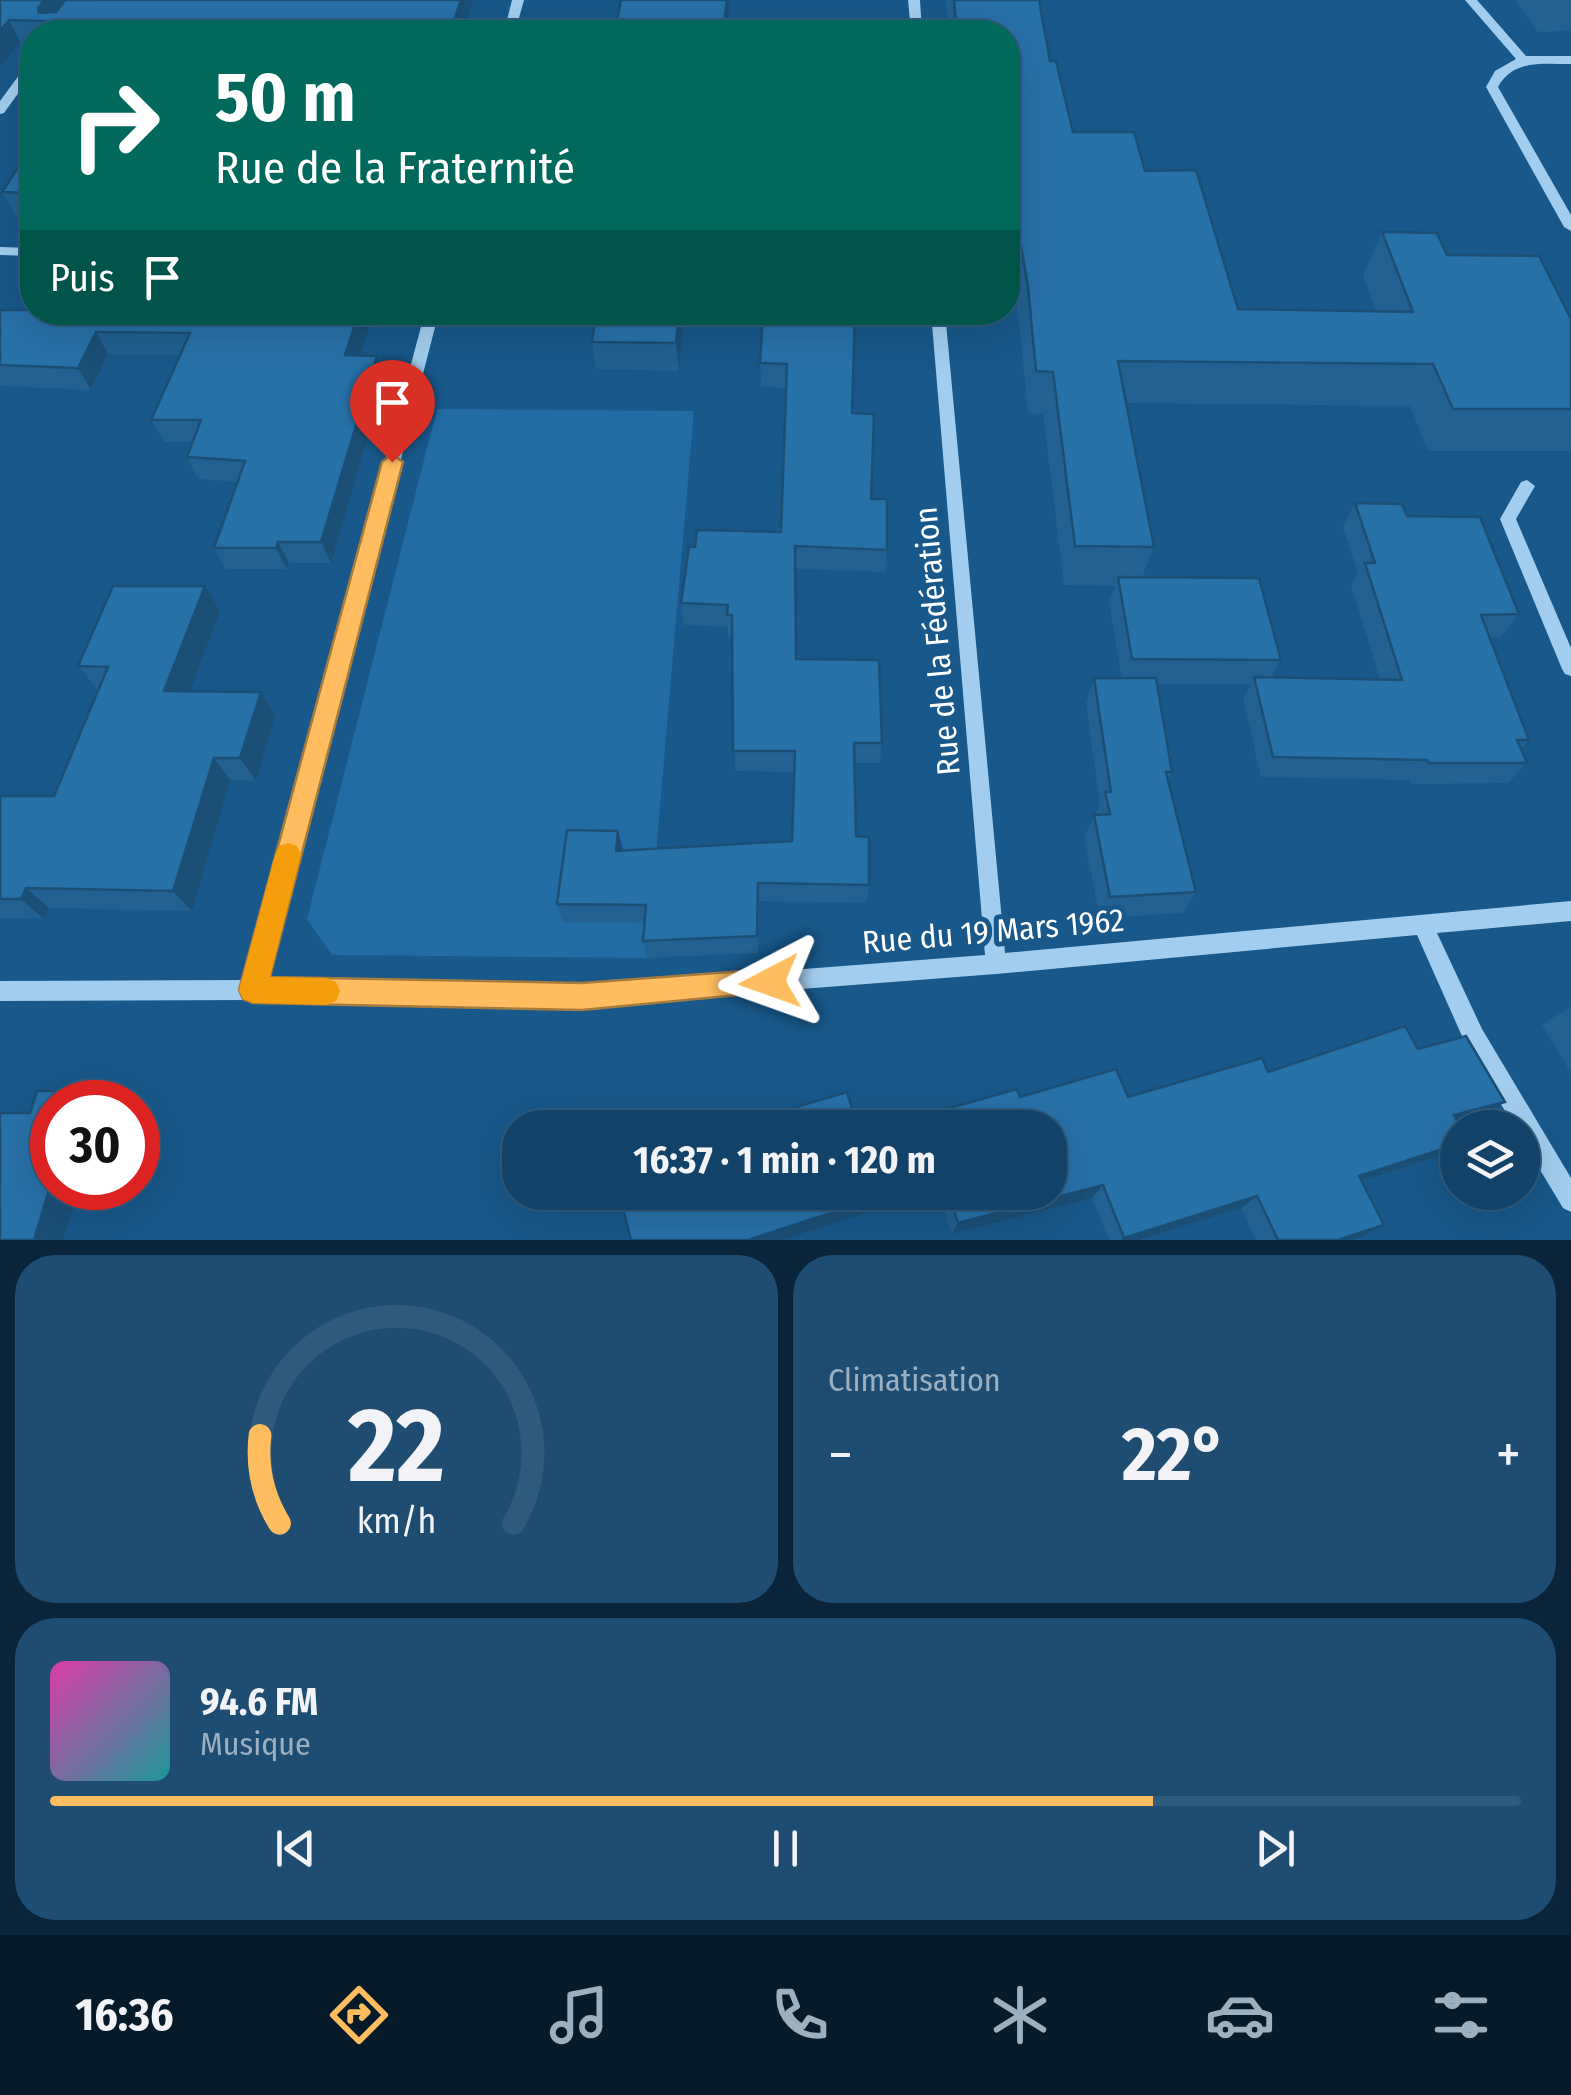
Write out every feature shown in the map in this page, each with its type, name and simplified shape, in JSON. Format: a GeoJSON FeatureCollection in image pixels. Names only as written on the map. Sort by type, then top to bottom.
{"type":"FeatureCollection","features":[{"type":"Feature","properties":{"kind":"street"},"geometry":{"type":"LineString","coordinates":[[1471,0],[1523,60]]}},
{"type":"Feature","properties":{"kind":"street"},"geometry":{"type":"LineString","coordinates":[[1571,60],[1523,60],[1499,74],[1492,86],[1571,227]]}},
{"type":"Feature","properties":{"kind":"street"},"geometry":{"type":"LineString","coordinates":[[0,110],[20,82]]}},
{"type":"Feature","properties":{"kind":"street"},"geometry":{"type":"LineString","coordinates":[[253,990],[429,325]]}},
{"type":"Feature","properties":{"kind":"street","name":"Rue de la Fédération"},"geometry":{"type":"LineString","coordinates":[[939,325],[996,964]]}},
{"type":"Feature","properties":{"kind":"street"},"geometry":{"type":"LineString","coordinates":[[1528,486],[1508,519],[1571,669]]}},
{"type":"Feature","properties":{"kind":"street","name":"Rue du 19 Mars 1962"},"geometry":{"type":"LineString","coordinates":[[0,991],[253,990],[582,996],[996,964],[1571,912]]}},
{"type":"Feature","properties":{"kind":"street"},"geometry":{"type":"LineString","coordinates":[[1423,925],[1474,1036],[1571,1200]]}},
{"type":"Feature","properties":{"kind":"shaded area"},"geometry":{"type":"Polygon","coordinates":[[[437,409],[694,411],[647,958],[332,955],[307,919],[437,409]]]}},
{"type":"Feature","properties":{"kind":"building"},"geometry":{"type":"Polygon","coordinates":[[[0,0],[44,0],[39,13],[56,12],[65,0],[461,0],[454,20],[9,20],[0,31],[0,0]]]}},
{"type":"Feature","properties":{"kind":"building"},"geometry":{"type":"Polygon","coordinates":[[[621,0],[727,0],[724,20],[617,20],[621,0]]]}},
{"type":"Feature","properties":{"kind":"building"},"geometry":{"type":"Polygon","coordinates":[[[954,0],[1039,0],[1050,61],[1056,61],[1073,132],[1134,132],[1145,171],[1196,170],[1238,309],[1413,312],[1382,232],[1437,233],[1447,255],[1539,256],[1571,319],[1571,409],[1453,409],[1433,364],[1118,361],[1154,547],[1075,546],[1053,372],[1036,371],[1020,239],[1020,20],[956,20],[954,0]]]}},
{"type":"Feature","properties":{"kind":"building"},"geometry":{"type":"Polygon","coordinates":[[[20,165],[20,193],[2,192],[20,165]]]}},
{"type":"Feature","properties":{"kind":"building"},"geometry":{"type":"Polygon","coordinates":[[[0,310],[20,310],[20,325],[355,325],[345,355],[377,356],[321,542],[278,542],[276,548],[214,548],[245,461],[187,457],[201,420],[151,420],[190,333],[96,332],[78,368],[0,365],[0,310]]]}},
{"type":"Feature","properties":{"kind":"building"},"geometry":{"type":"Polygon","coordinates":[[[594,325],[678,325],[676,343],[592,342],[594,325]]]}},
{"type":"Feature","properties":{"kind":"building"},"geometry":{"type":"Polygon","coordinates":[[[762,325],[855,325],[852,413],[874,414],[871,499],[887,499],[887,550],[795,546],[796,659],[879,660],[882,743],[854,743],[856,836],[869,837],[869,885],[758,883],[757,936],[643,941],[646,905],[557,904],[567,830],[618,831],[616,851],[792,841],[795,751],[733,751],[732,615],[727,615],[728,605],[681,603],[689,547],[695,547],[697,530],[781,532],[787,364],[760,363],[762,325]]]}},
{"type":"Feature","properties":{"kind":"building"},"geometry":{"type":"Polygon","coordinates":[[[1355,503],[1402,504],[1407,516],[1480,517],[1519,614],[1481,615],[1529,740],[1517,740],[1527,763],[1273,757],[1254,677],[1402,680],[1365,563],[1375,563],[1355,503]]]}},
{"type":"Feature","properties":{"kind":"building"},"geometry":{"type":"Polygon","coordinates":[[[1118,577],[1259,578],[1281,660],[1132,659],[1118,577]]]}},
{"type":"Feature","properties":{"kind":"building"},"geometry":{"type":"Polygon","coordinates":[[[113,586],[205,586],[164,691],[261,692],[240,758],[214,758],[173,891],[26,888],[21,899],[0,899],[0,796],[54,796],[108,667],[78,666],[113,586]]]}},
{"type":"Feature","properties":{"kind":"building"},"geometry":{"type":"Polygon","coordinates":[[[1094,678],[1156,678],[1172,772],[1166,772],[1196,892],[1110,897],[1094,815],[1110,814],[1105,792],[1111,792],[1094,678]]]}},
{"type":"Feature","properties":{"kind":"building"},"geometry":{"type":"Polygon","coordinates":[[[1405,1026],[1418,1049],[1466,1036],[1505,1102],[1474,1110],[1440,1110],[1440,1150],[1359,1176],[1384,1225],[1338,1240],[1278,1240],[1257,1196],[1124,1238],[1103,1185],[1067,1194],[1067,1110],[943,1110],[1017,1089],[1020,1097],[1116,1069],[1128,1097],[1262,1058],[1268,1072],[1405,1026]]]}},
{"type":"Feature","properties":{"kind":"building"},"geometry":{"type":"Polygon","coordinates":[[[847,1092],[852,1110],[786,1110],[847,1092]]]}},
{"type":"Feature","properties":{"kind":"building"},"geometry":{"type":"Polygon","coordinates":[[[0,1113],[30,1113],[30,1210],[43,1210],[34,1240],[0,1240],[0,1113]]]}},
{"type":"Feature","properties":{"kind":"building"},"geometry":{"type":"Polygon","coordinates":[[[624,1210],[840,1210],[748,1240],[631,1240],[624,1210]]]}},
{"type":"Feature","properties":{"kind":"building"},"geometry":{"type":"Polygon","coordinates":[[[954,1210],[1008,1210],[958,1223],[954,1210]]]}},
{"type":"Feature","properties":{"kind":"slow traffic"},"geometry":{"type":"LineString","coordinates":[[288,855],[253,990],[326,991]]}},
{"type":"Feature","properties":{"kind":"route"},"geometry":{"type":"LineString","coordinates":[[392,462],[253,990],[582,996],[770,982]]}}]}
